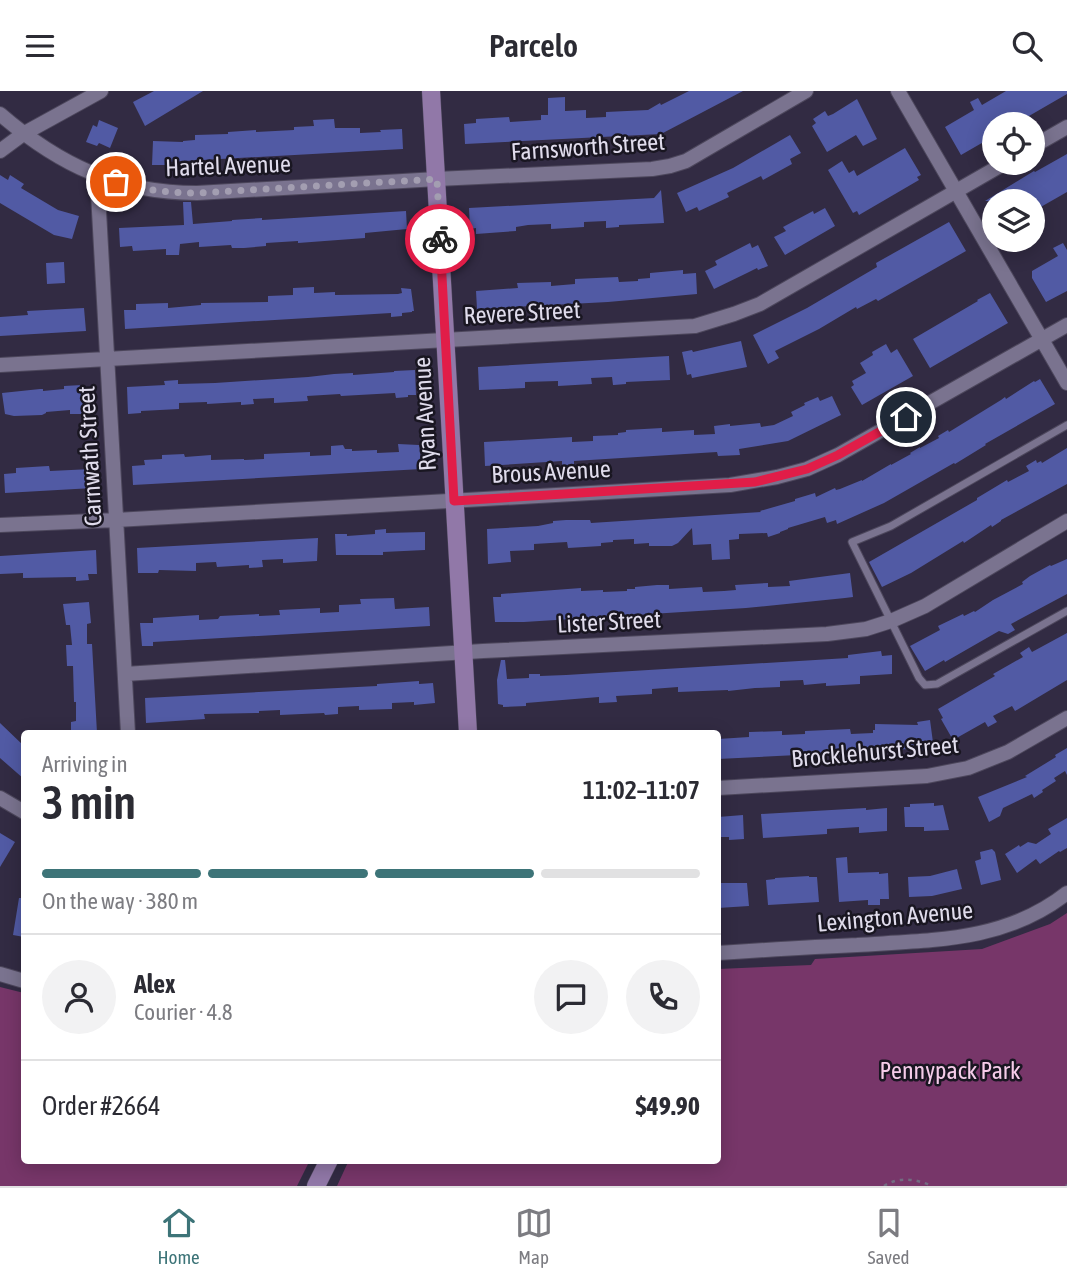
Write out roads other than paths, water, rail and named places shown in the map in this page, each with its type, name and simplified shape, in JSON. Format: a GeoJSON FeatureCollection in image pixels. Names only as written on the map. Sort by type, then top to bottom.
{"type":"FeatureCollection","features":[{"type":"Feature","properties":{"kind":"street"},"geometry":{"type":"LineString","coordinates":[[0,151],[23,134],[101,91]]}},
{"type":"Feature","properties":{"kind":"street","name":"Ryan Avenue"},"geometry":{"type":"LineString","coordinates":[[431,91],[468,730]]}},
{"type":"Feature","properties":{"kind":"street","name":"Farnsworth Street"},"geometry":{"type":"LineString","coordinates":[[437,179],[670,166],[686,161],[806,91]]}},
{"type":"Feature","properties":{"kind":"street"},"geometry":{"type":"LineString","coordinates":[[898,91],[1067,383]]}},
{"type":"Feature","properties":{"kind":"street","name":"Hartel Avenue"},"geometry":{"type":"LineString","coordinates":[[0,114],[23,134],[61,159],[97,175],[144,190],[183,193],[437,179]]}},
{"type":"Feature","properties":{"kind":"street"},"geometry":{"type":"LineString","coordinates":[[1045,140],[1067,127]]}},
{"type":"Feature","properties":{"kind":"street","name":"Carnwath Street"},"geometry":{"type":"LineString","coordinates":[[97,175],[128,730]]}},
{"type":"Feature","properties":{"kind":"street","name":"Revere Street"},"geometry":{"type":"LineString","coordinates":[[0,365],[675,328],[709,323],[760,304],[984,175]]}},
{"type":"Feature","properties":{"kind":"street","name":"Brous Avenue"},"geometry":{"type":"LineString","coordinates":[[0,525],[730,485],[777,477],[807,469],[838,455],[1067,325]]}},
{"type":"Feature","properties":{"kind":"street","name":"Lister Street"},"geometry":{"type":"LineString","coordinates":[[125,674],[827,634],[866,629],[925,606],[1067,521]]}},
{"type":"Feature","properties":{"kind":"street","name":"Brocklehurst Street"},"geometry":{"type":"LineString","coordinates":[[721,787],[927,776],[968,768],[1009,753],[1067,718]]}},
{"type":"Feature","properties":{"kind":"street"},"geometry":{"type":"LineString","coordinates":[[0,798],[21,810]]}},
{"type":"Feature","properties":{"kind":"street","name":"Lexington Avenue"},"geometry":{"type":"LineString","coordinates":[[721,953],[950,939],[1020,922],[1067,893]]}},
{"type":"Feature","properties":{"kind":"street"},"geometry":{"type":"LineString","coordinates":[[0,975],[21,980]]}},
{"type":"Feature","properties":{"kind":"street"},"geometry":{"type":"LineString","coordinates":[[316,1186],[326,1164]]}},
{"type":"Feature","properties":{"kind":"lane"},"geometry":{"type":"LineString","coordinates":[[1067,425],[891,526],[852,542],[919,678],[925,685],[937,684],[1067,611]]}},
{"type":"Feature","properties":{"kind":"park label","name":"Pennypack Park"},"geometry":{"type":"Point","coordinates":[950,1071]}}]}
